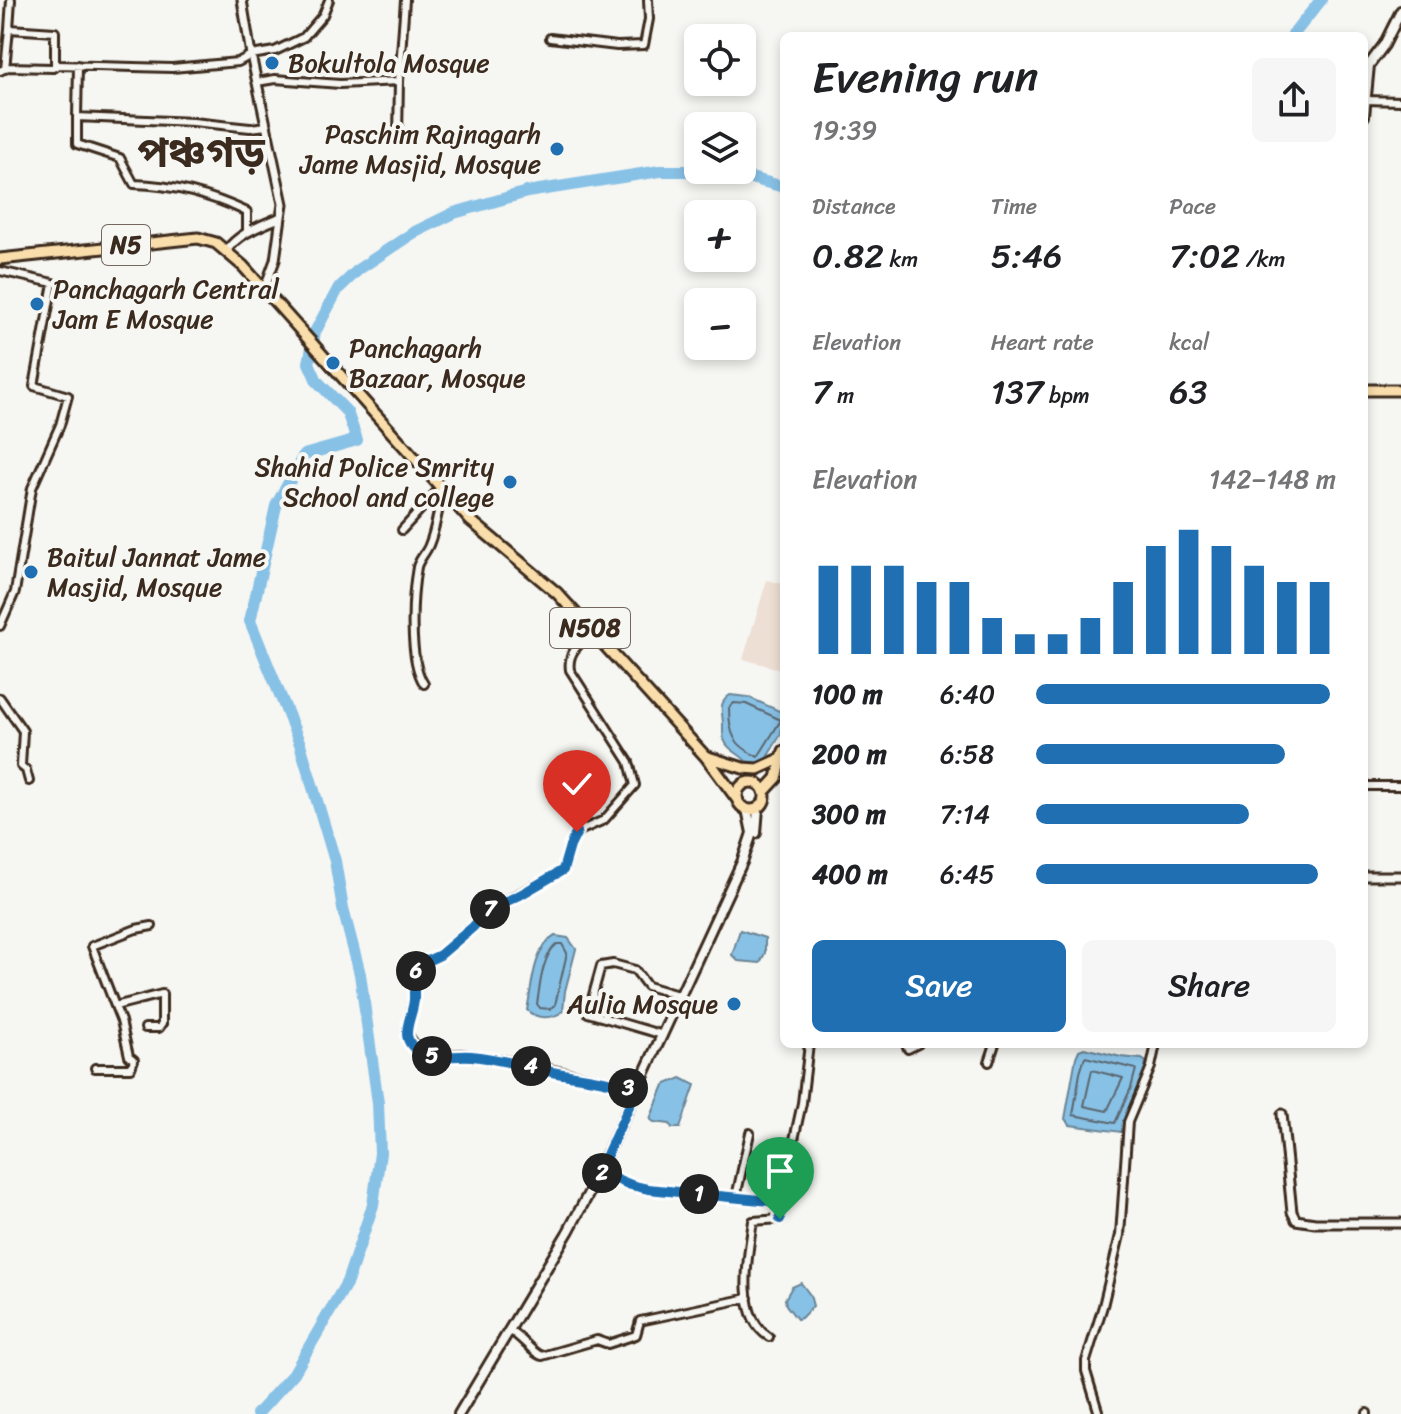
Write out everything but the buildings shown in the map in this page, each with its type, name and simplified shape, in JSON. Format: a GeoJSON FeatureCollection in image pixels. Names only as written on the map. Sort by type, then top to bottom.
{"type":"FeatureCollection","features":[{"type":"Feature","properties":{"kind":"highway","name":"N5"},"geometry":{"type":"LineString","coordinates":[[0,259],[198,238],[216,243],[243,266]]}},
{"type":"Feature","properties":{"kind":"highway","name":"N508"},"geometry":{"type":"LineString","coordinates":[[243,266],[442,489],[486,535],[543,579],[726,781]]}},
{"type":"Feature","properties":{"kind":"highway"},"geometry":{"type":"LineString","coordinates":[[1368,390],[1401,390]]}},
{"type":"Feature","properties":{"kind":"highway"},"geometry":{"type":"LineString","coordinates":[[706,757],[758,769],[778,757],[779,774],[763,802],[753,808],[741,806],[726,781]]}},
{"type":"Feature","properties":{"kind":"highway"},"geometry":{"type":"LineString","coordinates":[[726,781],[758,783],[768,789]]}},
{"type":"Feature","properties":{"kind":"highway"},"geometry":{"type":"LineString","coordinates":[[737,799],[737,792],[744,783]]}},
{"type":"Feature","properties":{"kind":"main road"},"geometry":{"type":"LineString","coordinates":[[1368,74],[1369,65],[1384,45],[1401,11]]}},
{"type":"Feature","properties":{"kind":"main road"},"geometry":{"type":"LineString","coordinates":[[459,1414],[568,1232],[599,1172],[755,833],[753,808]]}},
{"type":"Feature","properties":{"kind":"street"},"geometry":{"type":"LineString","coordinates":[[11,0],[3,70],[78,65],[172,68],[238,62],[251,55],[275,51],[304,37],[323,15],[329,0]]}},
{"type":"Feature","properties":{"kind":"street"},"geometry":{"type":"LineString","coordinates":[[242,0],[283,204],[275,260],[264,290]]}},
{"type":"Feature","properties":{"kind":"street"},"geometry":{"type":"LineString","coordinates":[[370,140],[395,141],[398,136],[405,0]]}},
{"type":"Feature","properties":{"kind":"street"},"geometry":{"type":"LineString","coordinates":[[550,38],[617,46],[644,45],[649,19],[648,0]]}},
{"type":"Feature","properties":{"kind":"street"},"geometry":{"type":"LineString","coordinates":[[9,29],[55,32],[55,67]]}},
{"type":"Feature","properties":{"kind":"street"},"geometry":{"type":"LineString","coordinates":[[78,65],[77,144],[120,158],[134,184],[177,187],[247,212],[247,232]]}},
{"type":"Feature","properties":{"kind":"street"},"geometry":{"type":"LineString","coordinates":[[257,82],[275,79],[340,84],[399,81]]}},
{"type":"Feature","properties":{"kind":"street"},"geometry":{"type":"LineString","coordinates":[[1368,100],[1401,101]]}},
{"type":"Feature","properties":{"kind":"street"},"geometry":{"type":"LineString","coordinates":[[77,117],[250,128],[267,126]]}},
{"type":"Feature","properties":{"kind":"street"},"geometry":{"type":"LineString","coordinates":[[226,251],[247,232],[281,217]]}},
{"type":"Feature","properties":{"kind":"street"},"geometry":{"type":"LineString","coordinates":[[0,271],[53,283],[34,386],[68,396],[60,425],[32,488],[15,592],[1,623]]}},
{"type":"Feature","properties":{"kind":"street"},"geometry":{"type":"LineString","coordinates":[[402,530],[442,489]]}},
{"type":"Feature","properties":{"kind":"street"},"geometry":{"type":"LineString","coordinates":[[424,684],[419,677],[414,646],[416,577],[418,563],[429,546],[442,489]]}},
{"type":"Feature","properties":{"kind":"street"},"geometry":{"type":"LineString","coordinates":[[593,632],[572,652],[570,670],[629,762],[635,781],[633,790],[604,820],[577,832],[563,870],[488,910],[440,955],[421,964],[413,984],[414,998],[406,1032],[419,1051],[429,1056],[461,1054],[500,1060],[616,1083],[636,1091]]}},
{"type":"Feature","properties":{"kind":"street"},"geometry":{"type":"LineString","coordinates":[[0,698],[23,731],[21,766],[26,770],[29,781]]}},
{"type":"Feature","properties":{"kind":"street"},"geometry":{"type":"LineString","coordinates":[[1368,786],[1401,786]]}},
{"type":"Feature","properties":{"kind":"street"},"geometry":{"type":"LineString","coordinates":[[1368,876],[1401,876]]}},
{"type":"Feature","properties":{"kind":"street"},"geometry":{"type":"LineString","coordinates":[[95,1068],[129,1069],[134,1064],[92,946],[152,926]]}},
{"type":"Feature","properties":{"kind":"street"},"geometry":{"type":"LineString","coordinates":[[663,1035],[588,1013],[601,966],[613,964],[635,970],[647,986],[681,996]]}},
{"type":"Feature","properties":{"kind":"street"},"geometry":{"type":"LineString","coordinates":[[115,1006],[162,994],[162,1024],[159,1028],[145,1028]]}},
{"type":"Feature","properties":{"kind":"street"},"geometry":{"type":"LineString","coordinates":[[769,1337],[753,1323],[748,1298],[747,1271],[753,1221],[780,1219],[802,1103],[809,1048]]}},
{"type":"Feature","properties":{"kind":"street"},"geometry":{"type":"LineString","coordinates":[[989,1062],[994,1048]]}},
{"type":"Feature","properties":{"kind":"street"},"geometry":{"type":"LineString","coordinates":[[1099,1414],[1086,1361],[1120,1235],[1128,1122],[1151,1067],[1155,1048]]}},
{"type":"Feature","properties":{"kind":"street"},"geometry":{"type":"LineString","coordinates":[[1282,1114],[1292,1212],[1296,1220],[1315,1223],[1401,1223]]}},
{"type":"Feature","properties":{"kind":"street"},"geometry":{"type":"LineString","coordinates":[[736,1197],[750,1133]]}},
{"type":"Feature","properties":{"kind":"street"},"geometry":{"type":"LineString","coordinates":[[599,1172],[639,1187],[781,1202]]}},
{"type":"Feature","properties":{"kind":"street"},"geometry":{"type":"LineString","coordinates":[[509,1330],[524,1339],[534,1354],[542,1356],[597,1340],[608,1344],[624,1339],[638,1332],[640,1321],[748,1298]]}},
{"type":"Feature","properties":{"kind":"shaded area"},"geometry":{"type":"Polygon","coordinates":[[[767,580],[780,583],[780,669],[743,659],[767,580]]]}},
{"type":"Feature","properties":{"kind":"water"},"geometry":{"type":"Polygon","coordinates":[[[730,695],[748,697],[780,711],[780,736],[763,764],[750,767],[728,746],[723,735],[723,702],[730,695]]]}},
{"type":"Feature","properties":{"kind":"water"},"geometry":{"type":"Polygon","coordinates":[[[740,930],[765,938],[765,953],[760,963],[738,961],[732,955],[740,930]]]}},
{"type":"Feature","properties":{"kind":"water"},"geometry":{"type":"Polygon","coordinates":[[[555,936],[568,938],[576,949],[563,1011],[555,1016],[540,1017],[527,1010],[532,980],[542,949],[555,936]]]}},
{"type":"Feature","properties":{"kind":"water"},"geometry":{"type":"Polygon","coordinates":[[[1084,1048],[1146,1062],[1142,1083],[1121,1132],[1070,1125],[1065,1119],[1076,1057],[1079,1050],[1084,1048]]]}},
{"type":"Feature","properties":{"kind":"water"},"geometry":{"type":"Polygon","coordinates":[[[681,1078],[695,1085],[680,1128],[654,1122],[650,1119],[664,1085],[681,1078]]]}},
{"type":"Feature","properties":{"kind":"water"},"geometry":{"type":"Polygon","coordinates":[[[801,1283],[810,1295],[813,1306],[797,1319],[785,1299],[792,1287],[801,1283]]]}},
{"type":"Feature","properties":{"kind":"waterway"},"geometry":{"type":"LineString","coordinates":[[1295,32],[1321,0]]}},
{"type":"Feature","properties":{"kind":"waterway"},"geometry":{"type":"LineString","coordinates":[[257,1414],[294,1373],[347,1282],[373,1205],[380,1153],[378,1103],[360,974],[343,909],[335,861],[300,744],[250,621],[276,506],[304,455],[357,440],[347,412],[317,381],[309,363],[315,332],[338,289],[359,269],[413,233],[454,213],[527,192],[660,171],[725,171],[780,186]]}},
{"type":"Feature","properties":{"kind":"place","name":"Bokultola Mosque"},"geometry":{"type":"Point","coordinates":[272,63]}},
{"type":"Feature","properties":{"kind":"place","name":"Paschim Rajnagarh Jame Masjid, Mosque"},"geometry":{"type":"Point","coordinates":[557,149]}},
{"type":"Feature","properties":{"kind":"place","name":"Panchagarh Central Jam E Mosque"},"geometry":{"type":"Point","coordinates":[37,304]}},
{"type":"Feature","properties":{"kind":"place","name":"Panchagarh Bazaar, Mosque"},"geometry":{"type":"Point","coordinates":[333,363]}},
{"type":"Feature","properties":{"kind":"place","name":"Shahid Police Smrity School and college"},"geometry":{"type":"Point","coordinates":[510,482]}},
{"type":"Feature","properties":{"kind":"place","name":"Baitul Jannat Jame Masjid, Mosque"},"geometry":{"type":"Point","coordinates":[31,572]}},
{"type":"Feature","properties":{"kind":"place","name":"Aulia Mosque"},"geometry":{"type":"Point","coordinates":[734,1004]}},
{"type":"Feature","properties":{"kind":"district","name":"পঞ্চগড়"},"geometry":{"type":"Point","coordinates":[201,153]}},
{"type":"Feature","properties":{"kind":"route"},"geometry":{"type":"LineString","coordinates":[[577,832],[563,870],[484,912],[473,927],[440,955],[421,964],[413,984],[414,998],[406,1026],[408,1037],[419,1051],[429,1056],[461,1054],[509,1061],[616,1083],[636,1091],[599,1172],[648,1189],[781,1202],[780,1219]]}}]}
